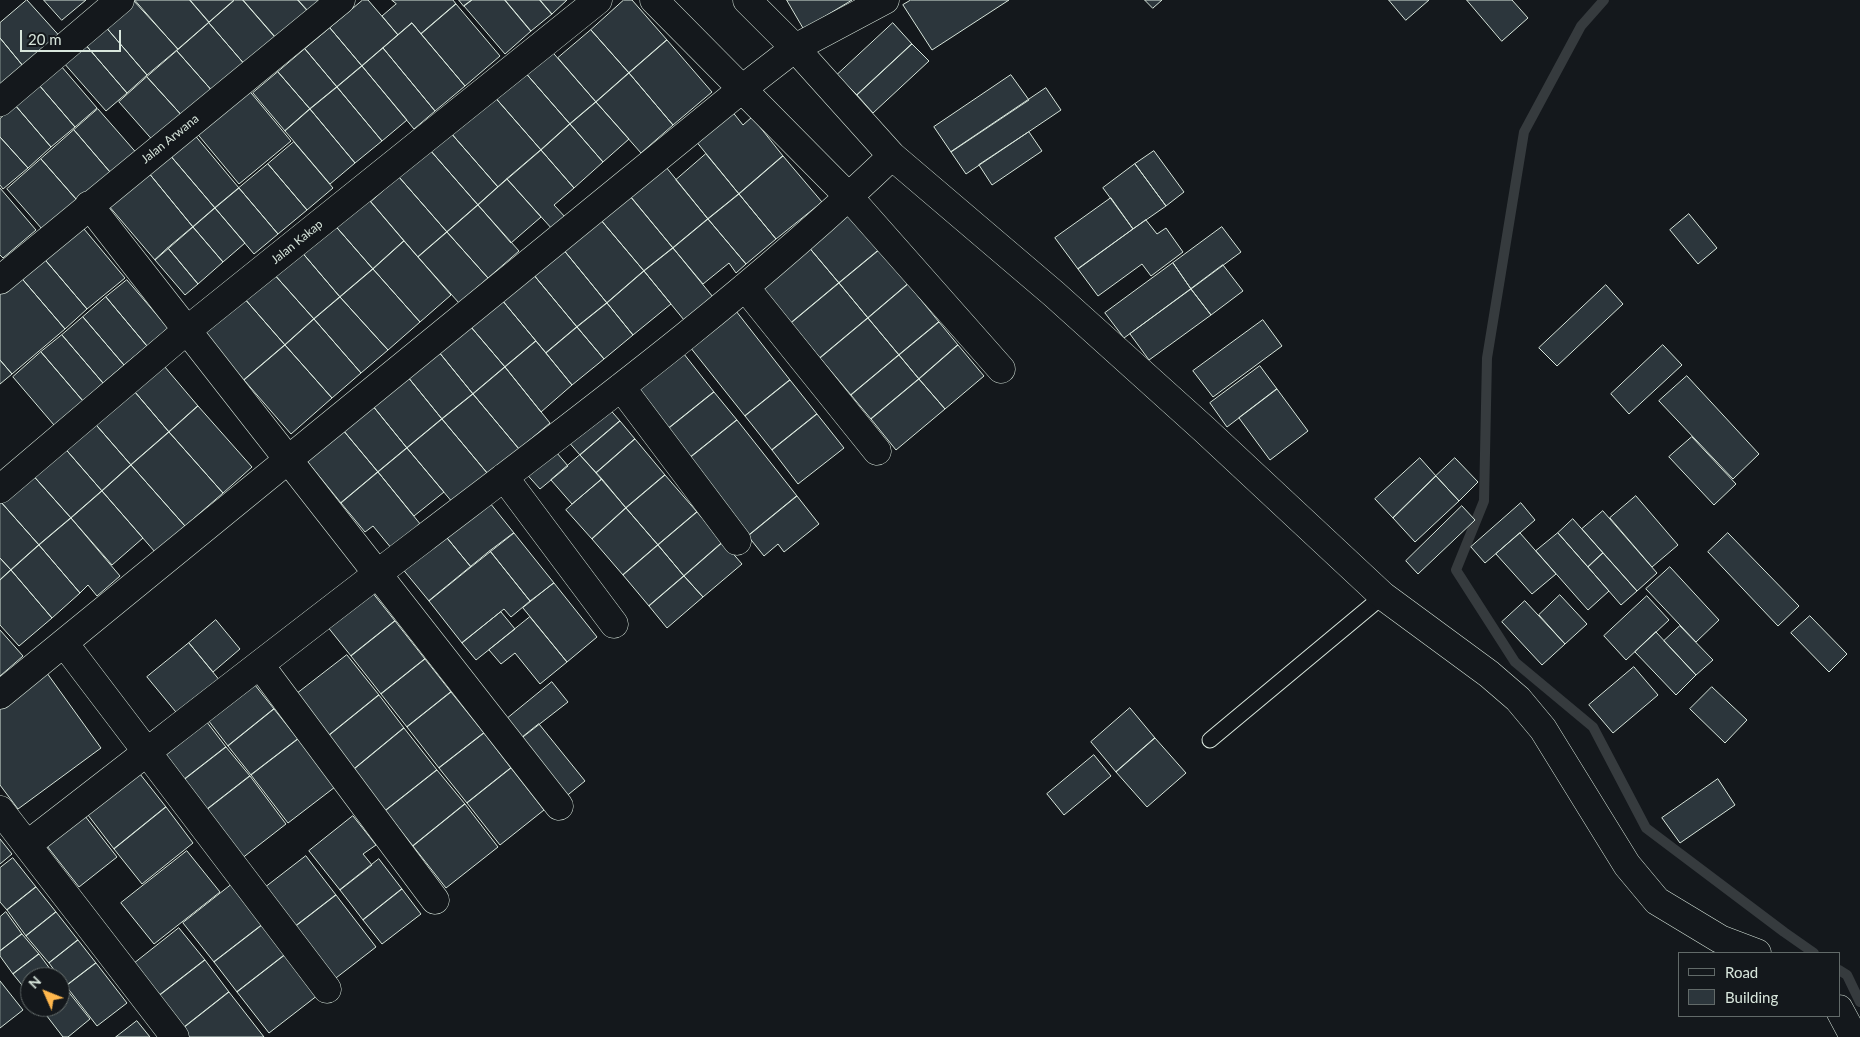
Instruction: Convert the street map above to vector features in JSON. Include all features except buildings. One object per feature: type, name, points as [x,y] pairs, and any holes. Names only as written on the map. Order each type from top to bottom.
[{"type":"street","points":[[0,102],[120,0]]},
{"type":"street","name":"Jalan Arwana","points":[[0,280],[89,205],[342,0]]},
{"type":"street","name":"Jalan Kakap","points":[[0,489],[186,331],[598,0]]},
{"type":"street","points":[[654,0],[848,197],[1002,369]]},
{"type":"street","points":[[747,0],[795,48],[892,156],[1054,294],[1206,430],[1383,596],[1489,674],[1518,699],[1543,730],[1627,865],[1657,901],[1720,939],[1754,952]]},
{"type":"street","points":[[0,695],[742,89],[795,48],[885,0]]},
{"type":"street","points":[[26,845],[621,387],[745,287],[892,156]]},
{"type":"street","points":[[89,205],[559,806]]},
{"type":"street","points":[[745,287],[877,451]]},
{"type":"street","points":[[621,387],[737,541]]},
{"type":"street","points":[[504,477],[614,624]]},
{"type":"street","points":[[64,644],[327,989]]},
{"type":"street","points":[[260,665],[435,900]]},
{"type":"street","points":[[0,810],[175,1037]]},
{"type":"street","points":[[1840,1011],[1854,1037]]},
{"type":"lane","points":[[1210,740],[1383,596]]},
{"type":"waterway","points":[[1604,0],[1581,26],[1524,132],[1487,358],[1484,501],[1456,570],[1515,662],[1593,727],[1646,828],[1813,952]]},
{"type":"waterway","points":[[1840,971],[1847,975],[1860,1002]]}]
